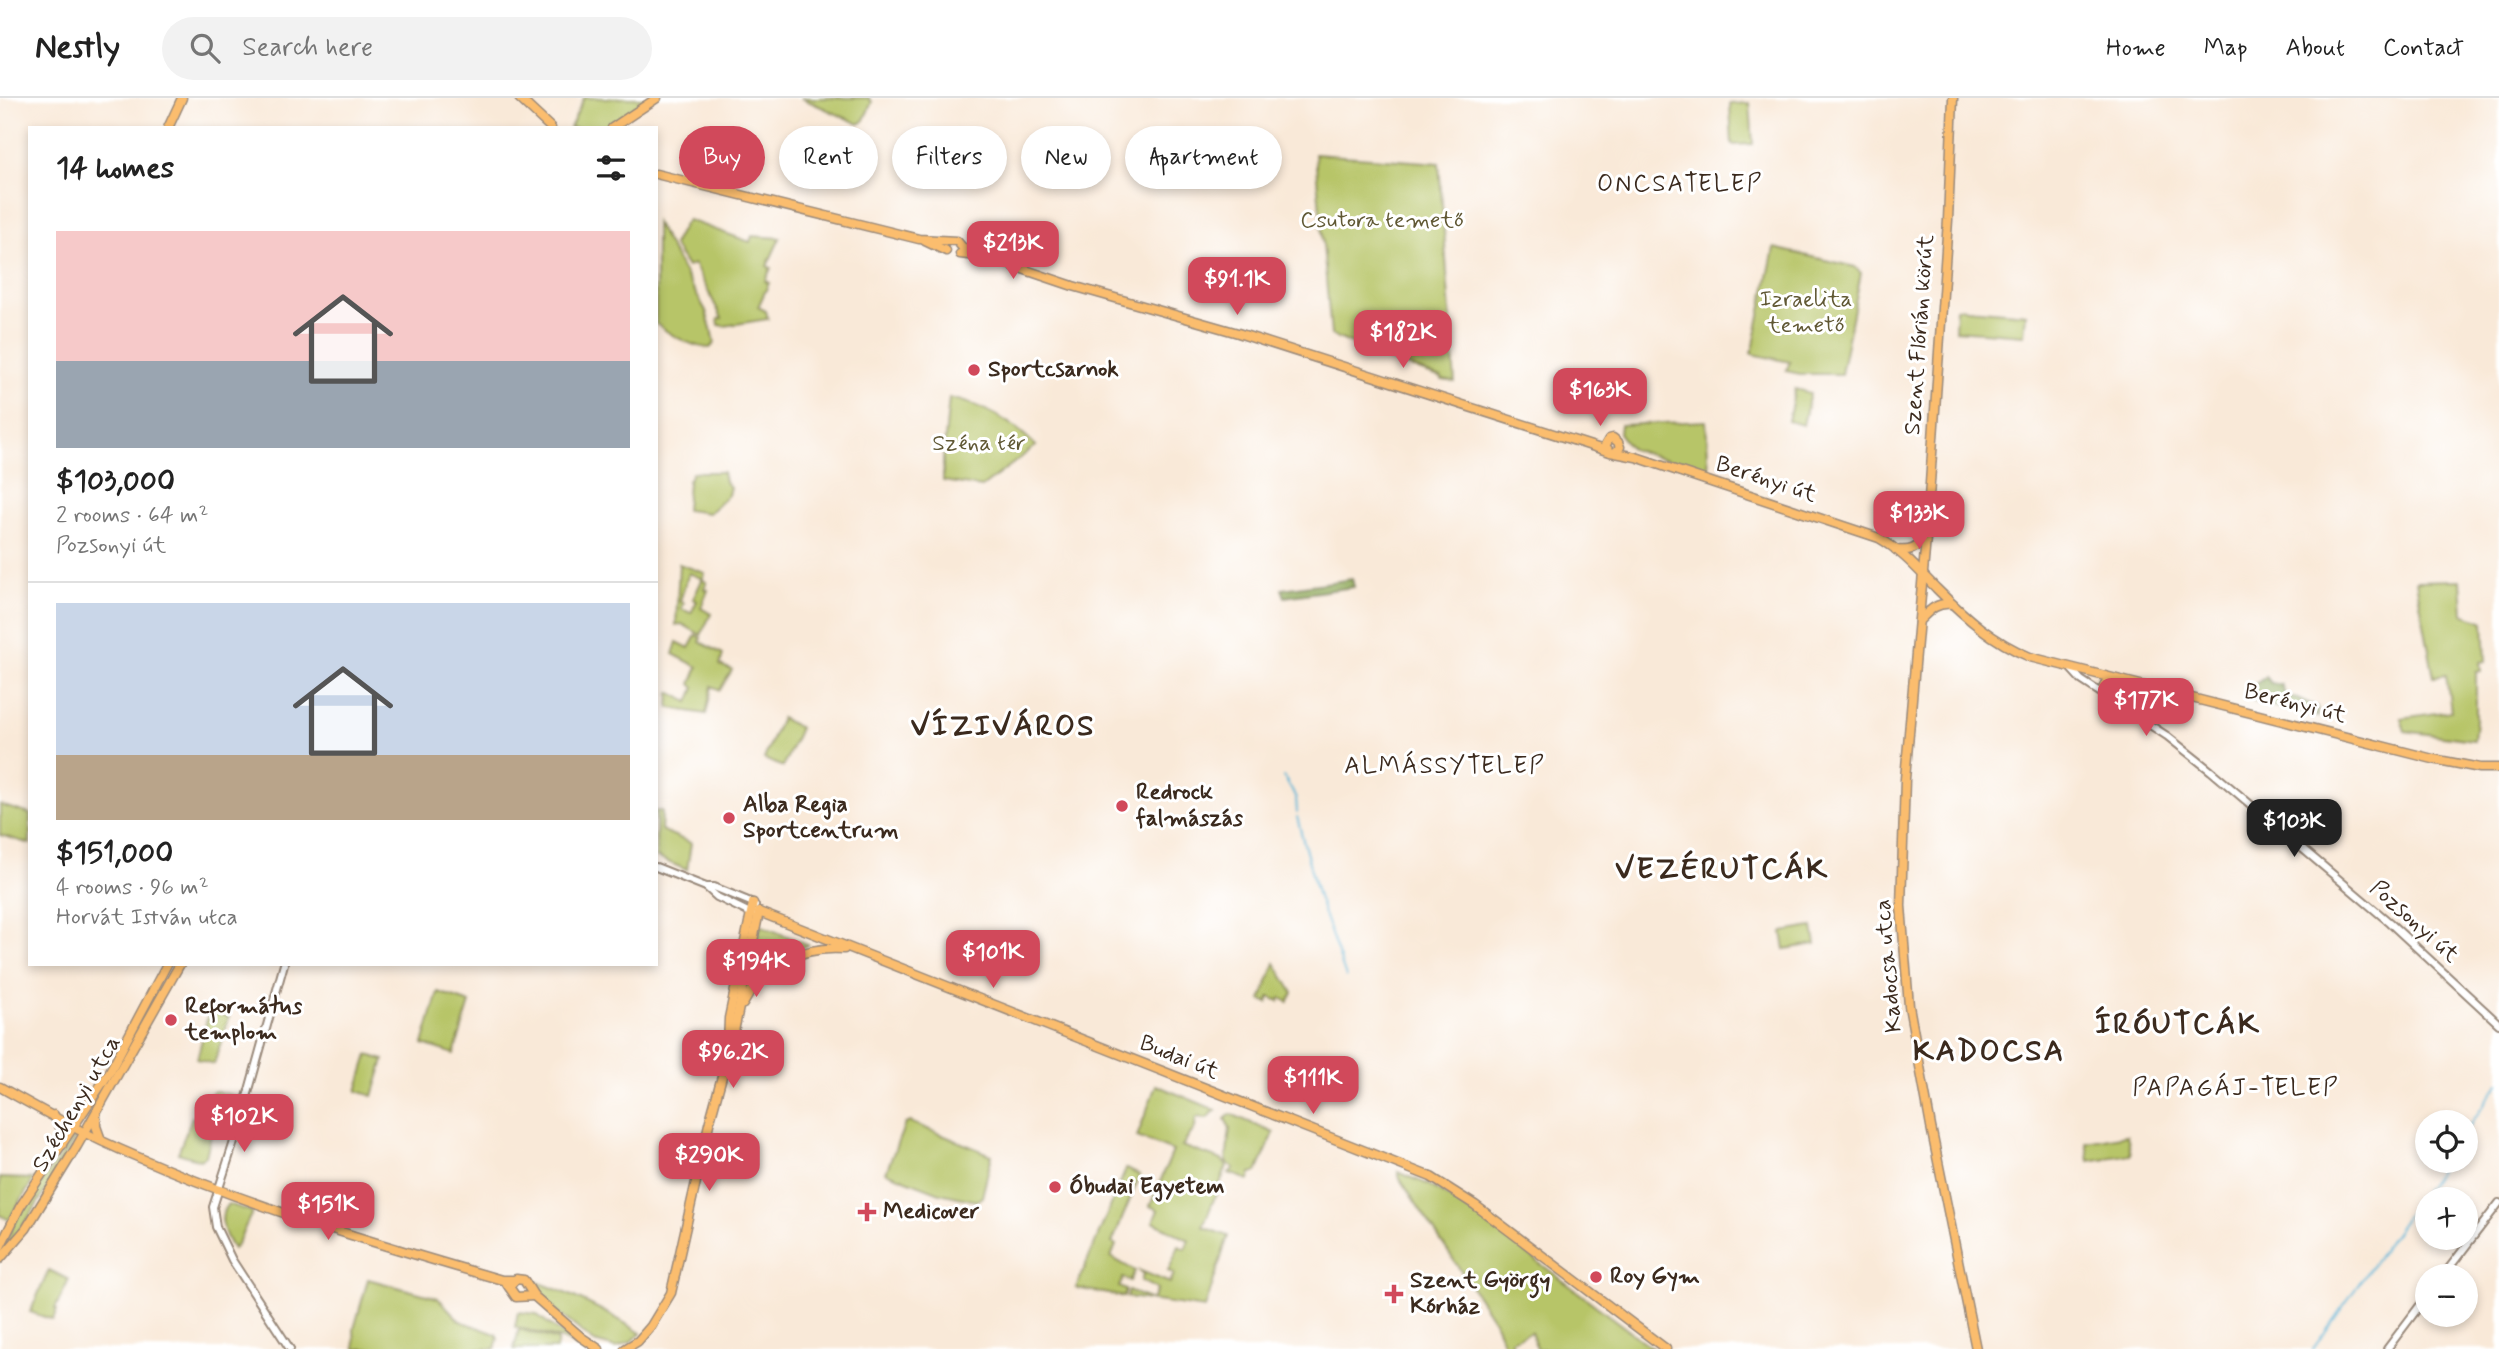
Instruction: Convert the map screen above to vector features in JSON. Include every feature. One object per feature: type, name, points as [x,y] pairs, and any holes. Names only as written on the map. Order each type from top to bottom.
[{"type":"main road","points":[[168,126],[182,98]]},
{"type":"main road","points":[[519,98],[549,126]]},
{"type":"main road","points":[[614,126],[657,98]]},
{"type":"main road","name":"Szent Flórián körút","points":[[1923,574],[1948,220],[1953,98]]},
{"type":"main road","points":[[658,174],[947,246]]},
{"type":"main road","name":"Berényi út","points":[[957,241],[961,250],[952,257],[947,246],[957,241]]},
{"type":"main road","name":"Berényi út","points":[[961,250],[1086,290],[1238,333],[1585,443],[1612,447],[1870,535],[1896,550],[1990,636],[2030,657],[2449,762],[2480,768],[2499,768]]},
{"type":"main road","points":[[1896,550],[1910,551],[1916,548],[1927,527]]},
{"type":"main road","name":"Kadocsa utca","points":[[1923,574],[1902,821],[1904,954],[1909,1006],[1924,1090],[1976,1349]]},
{"type":"main road","points":[[1920,621],[1937,605],[1954,605]]},
{"type":"main road","points":[[2107,697],[2103,689],[2108,678]]},
{"type":"main road","points":[[2124,682],[2120,699],[2128,711]]},
{"type":"main road","points":[[625,1349],[638,1341],[651,1326],[671,1293],[737,1016],[754,913],[753,903]]},
{"type":"main road","points":[[728,1050],[729,1018],[754,913]]},
{"type":"main road","name":"Budai út","points":[[754,913],[1431,1177],[1475,1205],[1666,1349]]},
{"type":"main road","points":[[737,1016],[758,981],[783,960],[817,950],[851,950]]},
{"type":"main road","name":"Széchenyi utca","points":[[0,1247],[20,1207],[109,1073],[166,966]]},
{"type":"main road","name":"Széchenyi utca","points":[[0,1259],[26,1228],[77,1146],[179,966]]},
{"type":"main road","points":[[0,1087],[101,1140],[161,1167],[218,1188],[381,1245],[511,1284],[524,1280],[526,1291],[599,1349]]},
{"type":"main road","points":[[96,1114],[96,1126],[101,1140]]},
{"type":"main road","points":[[54,1115],[62,1131],[61,1146]]},
{"type":"main road","points":[[77,1146],[101,1140]]},
{"type":"main road","points":[[511,1284],[514,1296],[526,1291]]},
{"type":"street","name":"Pozsonyi út","points":[[2071,669],[2081,680],[2177,744],[2337,877],[2499,1024]]},
{"type":"street","name":"Budai út","points":[[658,868],[706,887],[717,897],[754,913]]},
{"type":"street","name":"Budai út","points":[[706,887],[714,887],[753,903]]},
{"type":"street","points":[[283,966],[239,1126],[213,1207],[219,1235],[244,1280],[290,1349]]},
{"type":"street","points":[[2452,1264],[2499,1203]]},
{"type":"street","points":[[2387,1349],[2415,1312]]},
{"type":"green space","points":[[584,98],[649,98],[609,126],[571,126]]},
{"type":"green space","points":[[801,98],[868,98],[872,102],[863,122],[859,124]]},
{"type":"green space","points":[[1750,103],[1753,144],[1732,145],[1730,104]]},
{"type":"green space","name":"Csutora temető","points":[[1315,154],[1439,163],[1455,382],[1442,380],[1331,335]]},
{"type":"green space","points":[[688,220],[750,242],[752,236],[780,238],[767,266],[771,268],[765,281],[769,283],[758,307],[766,311],[768,319],[719,325],[718,319],[722,318],[694,264],[687,267],[673,245]]},
{"type":"green space","points":[[658,227],[706,311],[715,343],[710,348],[696,345],[658,325]]},
{"type":"green space","name":"Izraelita temető","points":[[1774,248],[1855,267],[1861,273],[1841,374],[1800,374],[1786,371],[1790,362],[1752,354]]},
{"type":"green space","points":[[1956,308],[2026,314],[2024,335],[1955,330]]},
{"type":"green space","points":[[1795,389],[1810,393],[1803,425],[1788,421]]},
{"type":"green space","name":"Széna tér","points":[[949,398],[996,415],[1036,446],[982,487],[943,481]]},
{"type":"green space","points":[[1706,421],[1709,472],[1631,449],[1619,433],[1620,425]]},
{"type":"green space","points":[[723,472],[725,482],[730,487],[728,495],[709,513],[686,510],[688,481],[692,473]]},
{"type":"green space","points":[[679,564],[705,573],[703,579],[689,573],[680,601],[684,603],[681,609],[691,613],[697,601],[693,599],[702,580],[707,582],[704,588],[708,590],[701,608],[711,614],[701,635],[682,624],[676,625]]},
{"type":"green space","points":[[1352,579],[1354,587],[1285,597],[1282,589]]},
{"type":"green space","points":[[2461,580],[2463,614],[2484,622],[2486,661],[2480,662],[2481,671],[2476,672],[2474,740],[2405,731],[2401,718],[2451,711],[2446,675],[2434,677],[2416,581]]},
{"type":"green space","points":[[696,635],[701,638],[700,642],[723,654],[720,665],[732,670],[720,690],[712,686],[706,714],[669,708],[670,692],[689,702],[695,688],[691,684],[698,667],[673,654],[677,642],[689,648]]},
{"type":"green space","points":[[2266,677],[2271,683],[2281,685],[2286,696],[2317,707],[2318,717],[2255,702],[2255,684]]},
{"type":"green space","points":[[781,718],[800,728],[783,767],[764,759]]},
{"type":"green space","points":[[0,805],[28,813],[28,843],[0,835]]},
{"type":"green space","points":[[658,811],[662,811],[661,830],[691,843],[687,870],[658,858]]},
{"type":"green space","points":[[760,925],[808,945],[774,959],[750,981]]},
{"type":"green space","points":[[1813,927],[1816,944],[1785,949],[1782,932]]},
{"type":"green space","points":[[1275,963],[1293,993],[1288,1002],[1270,997],[1268,1003],[1261,1000]]},
{"type":"green space","points":[[438,992],[470,1003],[454,1054],[423,1044]]},
{"type":"green space","points":[[209,1011],[229,1017],[214,1064],[197,1059]]},
{"type":"green space","points":[[368,1055],[384,1060],[373,1096],[357,1091]]},
{"type":"green space","points":[[1156,1085],[1216,1110],[1207,1118],[1196,1117],[1195,1128],[1182,1146],[1222,1160],[1227,1166],[1203,1227],[1228,1236],[1205,1308],[1127,1297],[1129,1291],[1152,1300],[1157,1289],[1141,1281],[1143,1274],[1138,1270],[1170,1283],[1174,1274],[1168,1271],[1179,1246],[1185,1249],[1189,1240],[1153,1222],[1158,1210],[1150,1206],[1173,1151],[1137,1137]]},
{"type":"green space","points":[[216,1091],[241,1097],[235,1119],[207,1110],[207,1098]]},
{"type":"green space","points":[[1231,1114],[1274,1133],[1257,1172],[1251,1173],[1249,1180],[1229,1173],[1234,1168],[1226,1162],[1230,1128],[1225,1119]]},
{"type":"green space","points":[[192,1117],[212,1131],[206,1156],[200,1160],[178,1153]]},
{"type":"green space","points":[[910,1122],[992,1155],[982,1197],[976,1201],[940,1193],[886,1172],[905,1124]]},
{"type":"green space","points":[[2127,1135],[2131,1154],[2089,1161],[2086,1142]]},
{"type":"green space","points":[[74,1137],[76,1138],[34,1209],[4,1248],[17,1217]]},
{"type":"green space","points":[[1126,1169],[1140,1175],[1112,1243],[1116,1245],[1111,1257],[1135,1271],[1130,1281],[1123,1278],[1119,1287],[1126,1290],[1124,1297],[1076,1288]]},
{"type":"green space","points":[[1398,1172],[1427,1184],[1471,1211],[1653,1349],[1537,1349],[1531,1332],[1511,1340],[1514,1349],[1506,1349],[1494,1321],[1400,1179]]},
{"type":"green space","points":[[0,1178],[34,1179],[9,1220],[0,1215]]},
{"type":"green space","points":[[228,1204],[253,1212],[233,1249],[222,1220]]},
{"type":"green space","points":[[49,1270],[69,1280],[55,1309],[57,1310],[53,1320],[30,1312]]},
{"type":"green space","points":[[368,1279],[438,1298],[460,1321],[496,1334],[498,1338],[495,1349],[355,1349],[354,1329]]},
{"type":"green space","points":[[529,1279],[586,1303],[641,1333],[631,1342],[616,1348],[594,1342],[533,1292]]},
{"type":"green space","points":[[518,1312],[536,1314],[582,1349],[562,1339],[515,1327]]},
{"type":"green space","points":[[519,1329],[558,1340],[556,1349],[514,1349]]},
{"type":"waterway","points":[[1284,777],[1296,798],[1297,812]]},
{"type":"waterway","points":[[1297,817],[1318,897],[1346,977]]},
{"type":"waterway","points":[[2478,1114],[2499,1083]]},
{"type":"waterway","points":[[2313,1349],[2437,1173]]},
{"type":"place","name":"Sportcsarnok","points":[[974,370]]},
{"type":"place","name":"Redrock falmászás","points":[[1122,806]]},
{"type":"place","name":"Alba Regia Sportcentrum","points":[[729,818]]},
{"type":"place","name":"Református templom","points":[[171,1020]]},
{"type":"place","name":"Óbudai Egyetem","points":[[1055,1187]]},
{"type":"place","name":"Medicover","points":[[867,1212]]},
{"type":"place","name":"Roy Gym","points":[[1596,1277]]},
{"type":"place","name":"Szent György Kórház","points":[[1394,1294]]},
{"type":"district","name":"ONCSATELEP","points":[[1680,184]]},
{"type":"district","name":"VÍZIVÁROS","points":[[1003,726]]},
{"type":"district","name":"ALMÁSSYTELEP","points":[[1445,766]]},
{"type":"district","name":"VEZÉRUTCÁK","points":[[1722,869]]},
{"type":"district","name":"ÍRÓUTCÁK","points":[[2178,1024]]},
{"type":"district","name":"KADOCSA","points":[[1989,1051]]},
{"type":"district","name":"PAPAGÁJ-TELEP","points":[[2236,1088]]}]
